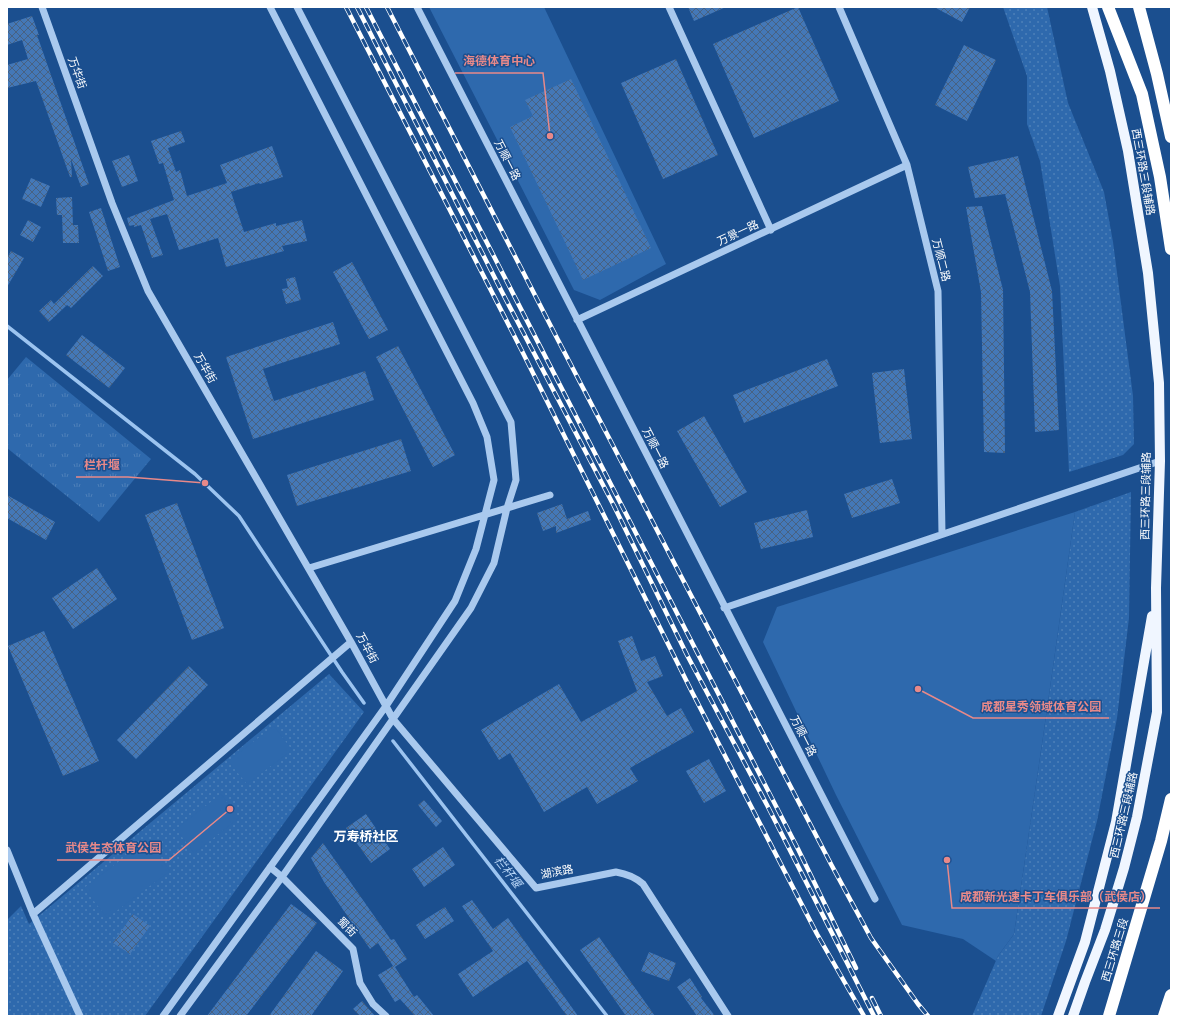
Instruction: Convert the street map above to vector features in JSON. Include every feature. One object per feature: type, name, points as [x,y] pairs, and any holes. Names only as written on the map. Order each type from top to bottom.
[{"type":"highway","points":[[1139,7],[1157,74],[1171,137]]},
{"type":"highway","points":[[1109,9],[1142,94],[1160,177],[1171,249]]},
{"type":"highway","name":"西三环路三段","points":[[1109,1016],[1152,873],[1171,799]]},
{"type":"highway","points":[[1164,1016],[1171,995]]},
{"type":"main road","name":"西三环路三段辅路","points":[[1073,1016],[1105,930],[1124,868],[1137,817],[1157,712],[1156,588],[1160,461],[1159,383],[1148,273],[1128,151],[1110,71],[1092,7]]},
{"type":"main road","points":[[1058,1016],[1085,942],[1116,822],[1156,588]]},
{"type":"street","name":"万华街","points":[[42,7],[112,203],[148,291],[309,568],[394,719]]},
{"type":"street","points":[[163,1016],[386,706],[455,601],[476,549],[494,480],[487,437],[473,403],[270,7]]},
{"type":"street","points":[[180,1016],[282,877],[471,608],[494,563],[507,508],[516,480],[511,422],[297,7]]},
{"type":"street","name":"万顺一路","points":[[417,7],[724,608],[875,899]]},
{"type":"street","points":[[668,7],[770,230]]},
{"type":"street","name":"万顺二路","points":[[839,7],[907,165],[938,291],[942,534]]},
{"type":"street","name":"万景一路","points":[[577,320],[907,165]]},
{"type":"street","points":[[724,608],[1160,461]]},
{"type":"street","points":[[309,568],[550,495]]},
{"type":"street","points":[[33,914],[351,642]]},
{"type":"street","name":"湖滨路","points":[[394,719],[536,888],[616,872],[627,874],[636,878],[643,884],[728,1016]]},
{"type":"street","points":[[7,850],[33,914],[80,1016]]},
{"type":"street","name":"蜀街","points":[[270,867],[282,877],[353,949],[360,983],[373,1004],[386,1016]]},
{"type":"green space","points":[[429,7],[544,7],[666,264],[600,300],[574,290]]},
{"type":"green space","points":[[1003,7],[1047,7],[1068,103],[1104,192],[1113,242],[1133,396],[1134,444],[1123,455],[1069,472],[1060,286],[1040,161],[1027,124],[1027,76]]},
{"type":"green space","points":[[26,357],[151,459],[99,522],[7,448],[7,380]]},
{"type":"green space","points":[[1131,492],[1129,618],[1117,718],[1097,821],[1066,941],[1041,1016],[972,1016],[998,956],[1014,934],[1075,512]]},
{"type":"green space","points":[[1075,512],[1014,934],[996,961],[963,939],[902,925],[836,795],[763,642],[777,607]]},
{"type":"green space","points":[[329,674],[364,712],[145,1016],[7,1016],[7,920],[21,906],[29,924]]},
{"type":"green space","points":[[274,726],[292,750],[247,784],[228,761]]},
{"type":"green space","points":[[221,794],[239,818],[194,853],[176,829]]},
{"type":"green space","points":[[147,840],[170,871],[107,918],[84,888]]},
{"type":"building","points":[[688,7],[726,7],[694,21]]},
{"type":"building","points":[[798,7],[839,101],[754,138],[713,44]]},
{"type":"building","points":[[934,7],[970,7],[962,22]]},
{"type":"building","points":[[32,16],[39,35],[37,35],[89,184],[81,187],[71,159],[72,177],[70,177],[36,81],[7,88],[7,65],[28,59],[22,40],[7,45],[7,24]]},
{"type":"building","points":[[964,45],[996,60],[967,121],[935,105]]},
{"type":"building","points":[[676,59],[718,155],[663,179],[621,83]]},
{"type":"building","points":[[571,79],[651,248],[583,280],[510,127],[533,116],[525,100]]},
{"type":"building","points":[[181,131],[185,142],[168,148],[176,172],[180,170],[187,196],[227,183],[220,165],[272,146],[283,177],[231,192],[244,232],[276,223],[276,226],[302,220],[307,241],[282,246],[284,251],[226,267],[218,238],[179,250],[167,214],[150,219],[163,255],[152,258],[141,225],[134,227],[134,225],[129,226],[127,218],[174,200],[163,163],[159,164],[151,141]]},
{"type":"building","points":[[129,155],[138,181],[122,187],[112,161]]},
{"type":"building","points":[[1018,156],[1052,291],[1059,430],[1035,432],[1030,292],[1005,194],[975,198],[968,167]]},
{"type":"building","points":[[31,178],[50,186],[41,207],[22,199]]},
{"type":"building","points":[[72,197],[73,225],[78,225],[79,243],[63,243],[62,215],[57,215],[56,198]]},
{"type":"building","points":[[982,206],[1003,290],[1005,453],[984,452],[981,292],[966,207]]},
{"type":"building","points":[[101,208],[120,267],[108,271],[89,212]]},
{"type":"building","points":[[28,220],[41,227],[33,242],[20,235]]},
{"type":"building","points":[[11,251],[24,258],[7,287],[7,258]]},
{"type":"building","points":[[352,262],[388,330],[369,339],[333,272]]},
{"type":"building","points":[[93,266],[103,276],[71,308],[67,305],[49,322],[39,311],[51,300],[54,304]]},
{"type":"building","points":[[295,277],[301,300],[286,304],[282,289],[288,288],[286,279]]},
{"type":"building","points":[[333,322],[340,344],[263,369],[274,401],[365,371],[374,400],[253,439],[226,357]]},
{"type":"building","points":[[82,335],[125,368],[109,388],[66,355]]},
{"type":"building","points":[[398,346],[455,455],[433,467],[376,357]]},
{"type":"building","points":[[827,359],[838,386],[744,423],[733,395]]},
{"type":"building","points":[[904,369],[912,439],[880,443],[872,373]]},
{"type":"building","points":[[704,416],[747,492],[720,507],[677,431]]},
{"type":"building","points":[[401,439],[411,471],[297,506],[287,475]]},
{"type":"building","points":[[892,479],[900,503],[852,518],[844,494]]},
{"type":"building","points":[[7,495],[55,522],[46,540],[7,518]]},
{"type":"building","points":[[177,503],[224,628],[192,640],[145,515]]},
{"type":"building","points":[[562,504],[567,519],[588,511],[591,520],[556,533],[556,526],[543,531],[537,513]]},
{"type":"building","points":[[807,510],[813,537],[761,549],[754,523]]},
{"type":"building","points":[[97,568],[117,599],[73,629],[52,598]]},
{"type":"building","points":[[44,631],[99,761],[63,776],[8,646]]},
{"type":"building","points":[[632,636],[641,661],[655,656],[663,676],[647,682],[667,716],[681,708],[694,732],[630,768],[638,781],[597,804],[587,787],[544,812],[510,753],[499,760],[481,730],[559,684],[581,722],[637,691],[618,641]]},
{"type":"building","points":[[189,666],[208,685],[136,759],[117,740]]},
{"type":"building","points":[[709,759],[726,791],[704,803],[686,771]]},
{"type":"building","points":[[424,800],[442,821],[436,827],[418,805]]},
{"type":"building","points":[[366,814],[390,849],[371,863],[346,828]]},
{"type":"building","points":[[323,843],[391,940],[394,939],[407,959],[395,967],[414,997],[417,995],[434,1016],[415,1016],[400,999],[395,1002],[378,975],[393,966],[378,943],[370,949],[324,882],[311,858]]},
{"type":"building","points":[[443,847],[455,865],[424,887],[412,869]]},
{"type":"building","points":[[472,900],[493,929],[508,918],[578,1016],[567,1016],[527,961],[473,997],[458,974],[493,951],[462,906]]},
{"type":"building","points":[[291,904],[317,923],[246,1016],[207,1016]]},
{"type":"building","points":[[445,907],[454,921],[425,939],[416,925]]},
{"type":"building","points":[[133,914],[150,926],[130,954],[113,943]]},
{"type":"building","points":[[599,937],[655,1016],[626,1016],[580,950]]},
{"type":"building","points":[[316,951],[343,971],[311,1016],[269,1016]]},
{"type":"building","points":[[649,952],[676,963],[669,981],[641,971]]},
{"type":"building","points":[[690,978],[702,997],[701,998],[715,1016],[697,1016],[677,987]]},
{"type":"building","points":[[362,1001],[375,1016],[360,1016],[353,1009]]},
{"type":"waterway","name":"栏杆堰","points":[[7,326],[195,474],[239,516],[364,703]]},
{"type":"waterway","name":"栏杆堰","points":[[393,741],[607,1016]]},
{"type":"railway","points":[[346,7],[522,351],[692,692],[817,934],[864,1016]]},
{"type":"railway","points":[[357,7],[502,292],[614,506],[687,655],[767,805],[874,1016]]},
{"type":"railway","points":[[366,7],[798,849],[856,968]]},
{"type":"railway","points":[[387,7],[558,340],[832,866],[871,938],[928,1016]]},
{"type":"railway","points":[[872,998],[881,1016]]},
{"type":"place","name":"海德体育中心","points":[[550,136]]},
{"type":"place","name":"栏杆堰","points":[[205,483]]},
{"type":"place","name":"成都星秀领域体育公园","points":[[918,689]]},
{"type":"place","name":"武侯生态体育公园","points":[[230,809]]},
{"type":"place","name":"成都新光速卡丁车俱乐部（武侯店）","points":[[947,860]]},
{"type":"district","name":"万寿桥社区","points":[[366,836]]}]
